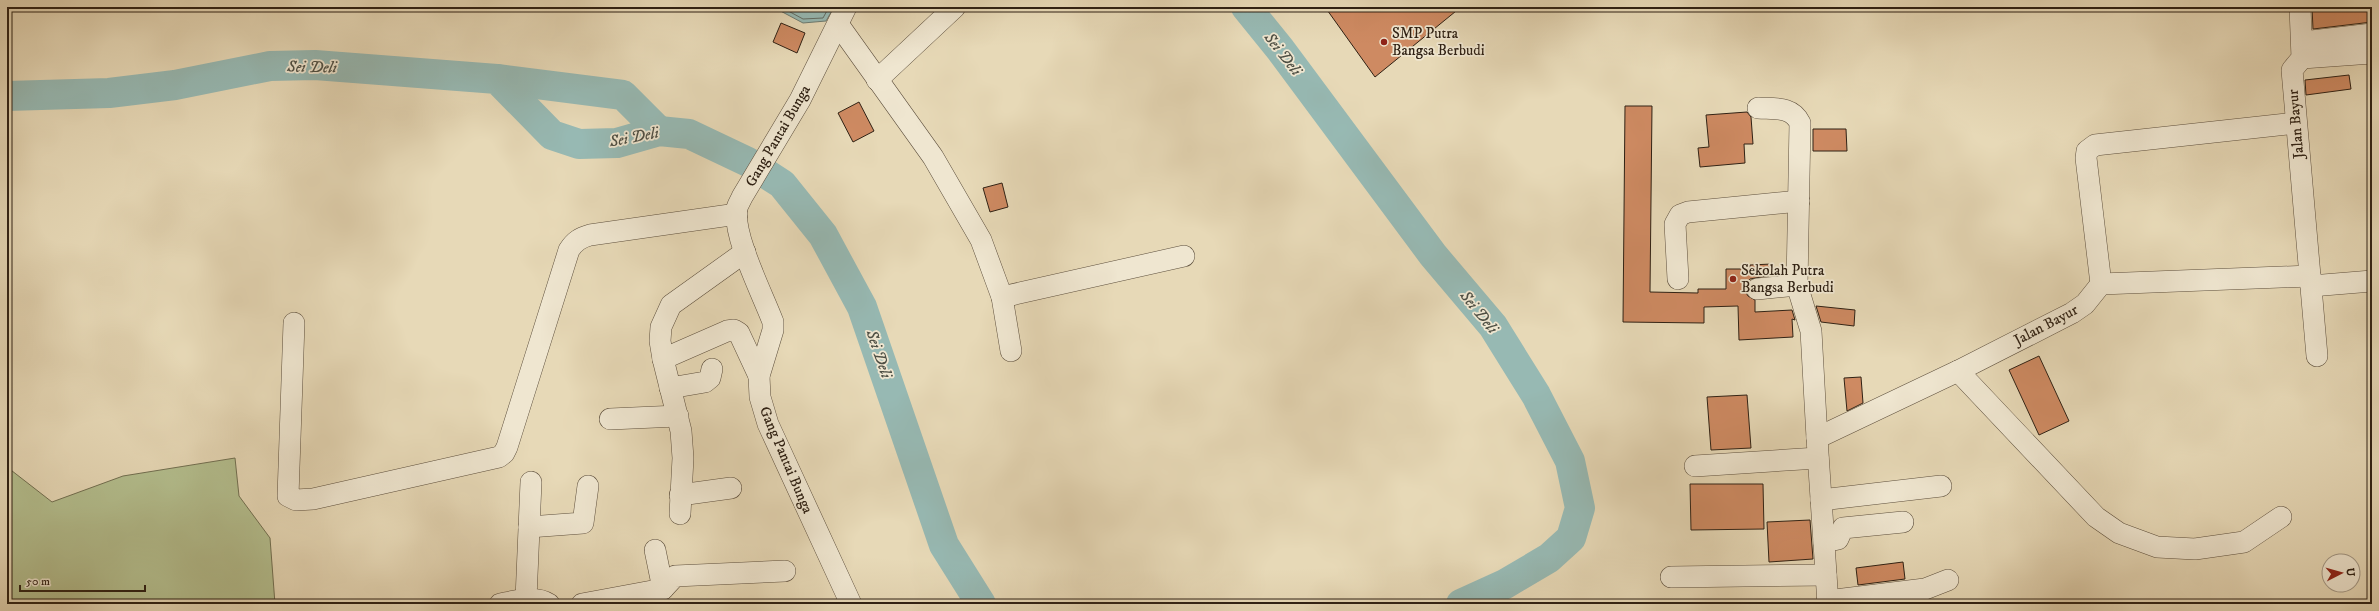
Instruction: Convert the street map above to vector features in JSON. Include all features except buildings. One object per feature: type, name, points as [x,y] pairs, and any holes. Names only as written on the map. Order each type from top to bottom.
[{"type":"street","points":[[877,80],[955,7]]},
{"type":"street","points":[[2300,7],[2303,50]]},
{"type":"street","points":[[842,16],[877,80],[933,157],[981,240],[1002,297],[1011,351]]},
{"type":"street","name":"Gang Pantai Bunga","points":[[842,16],[794,110],[740,205],[745,252],[773,322],[773,330],[759,376],[760,397],[768,424],[851,604]]},
{"type":"street","points":[[2303,50],[2372,34]]},
{"type":"street","points":[[2303,50],[2372,53]]},
{"type":"street","name":"Jalan Bayur","points":[[2303,50],[2292,70],[2317,356]]},
{"type":"street","points":[[1758,108],[1789,110],[1796,115],[1800,123],[1797,284],[1811,331],[1817,448],[1828,602],[1925,589],[1948,580]]},
{"type":"street","points":[[2296,123],[2095,145],[2091,147],[2086,158],[2101,284],[2372,281]]},
{"type":"street","points":[[1678,279],[1674,224],[1680,215],[1688,212],[1799,201]]},
{"type":"street","points":[[294,323],[288,496],[296,500],[313,499],[499,456],[504,453],[507,447],[570,250],[574,243],[580,238],[740,205]]},
{"type":"street","points":[[731,488],[680,504],[683,458],[678,416],[663,359],[660,341],[662,327],[671,305],[745,252]]},
{"type":"street","points":[[1002,297],[1184,256]]},
{"type":"street","points":[[1756,289],[1797,284]]},
{"type":"street","name":"Jalan Bayur","points":[[1817,448],[2072,313],[2085,304],[2101,284]]},
{"type":"street","points":[[663,359],[727,331],[734,330],[739,334],[759,376]]},
{"type":"street","points":[[670,388],[705,382],[710,378],[712,369]]},
{"type":"street","points":[[1958,372],[2096,517],[2119,533],[2156,547],[2195,549],[2244,542],[2281,517]]},
{"type":"street","points":[[610,419],[678,416]]},
{"type":"street","points":[[1695,466],[1817,448]]},
{"type":"street","points":[[526,599],[531,482]]},
{"type":"street","points":[[529,527],[583,523],[588,486]]},
{"type":"street","points":[[1821,500],[1941,486]]},
{"type":"street","points":[[1824,542],[1838,540],[1843,528],[1903,522]]},
{"type":"street","points":[[655,550],[663,588]]},
{"type":"street","points":[[582,604],[663,588],[675,576],[785,571]]},
{"type":"street","points":[[1671,577],[1826,575]]},
{"type":"street","points":[[500,604],[526,599],[540,600],[548,604]]},
{"type":"green space","points":[[235,458],[239,496],[270,538],[275,604],[7,604],[7,467],[52,502],[123,476]]},
{"type":"water","points":[[773,7],[834,7],[826,21],[803,23]]},
{"type":"waterway","name":"Sei Deli","points":[[1246,7],[1280,49],[1433,255],[1493,326],[1536,395],[1570,461],[1580,508],[1571,538],[1549,558],[1505,584],[1461,604]]},
{"type":"waterway","name":"Sei Deli","points":[[7,96],[109,93],[175,85],[270,66],[315,65],[497,79],[552,135],[579,144],[617,143],[659,131],[689,134],[748,162],[782,184],[823,235],[862,307],[944,545],[981,604]]},
{"type":"waterway","points":[[497,79],[623,95],[659,131]]},
{"type":"place","name":"SMP Putra Bangsa Berbudi","points":[[1384,42]]},
{"type":"place","name":"Sekolah Putra Bangsa Berbudi","points":[[1733,279]]}]
